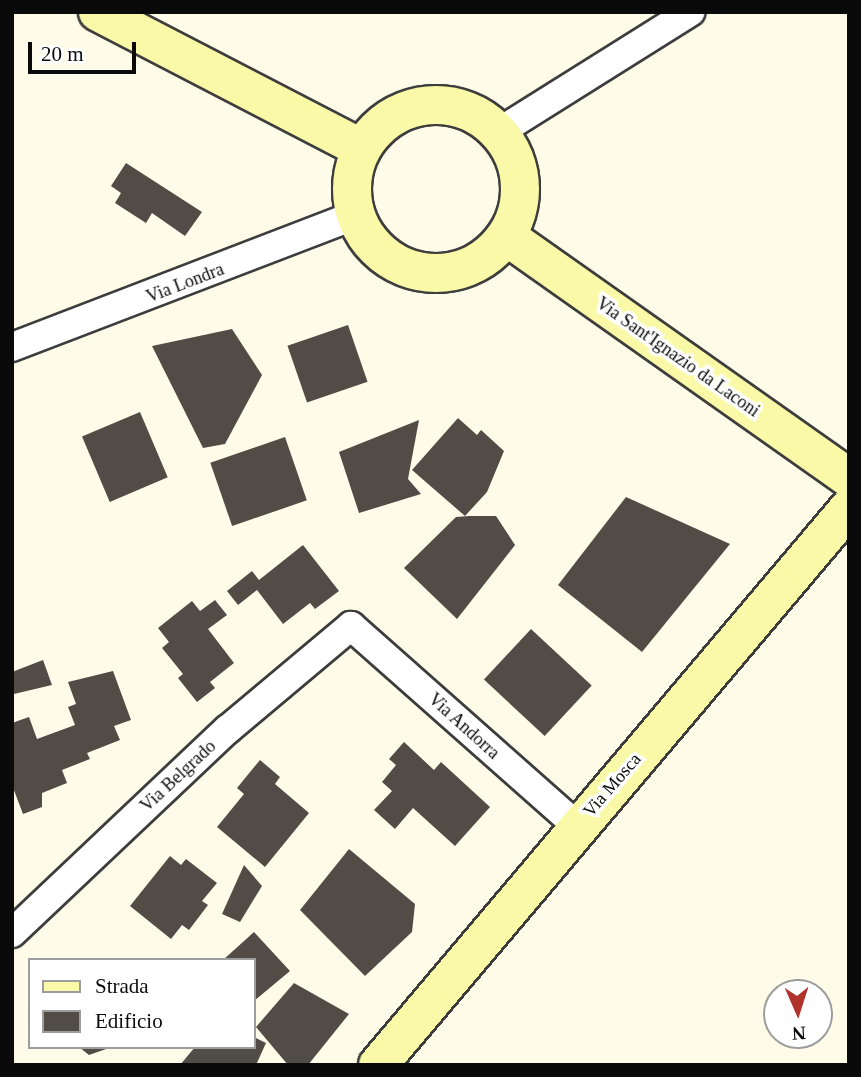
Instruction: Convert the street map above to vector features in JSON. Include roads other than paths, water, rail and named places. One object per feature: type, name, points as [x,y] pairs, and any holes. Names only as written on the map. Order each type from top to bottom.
[{"type":"street","points":[[98,12],[362,149]]},
{"type":"street","points":[[499,132],[690,12]]},
{"type":"street","points":[[435,105],[476,114],[499,132],[511,149],[520,177],[519,207],[506,236],[472,265],[450,272],[419,271],[380,251],[356,215],[352,187],[362,149],[394,116],[435,105]]},
{"type":"street","name":"Via Londra","points":[[12,347],[356,215]]},
{"type":"street","name":"Via Sant'Ignazio da Laconi","points":[[506,236],[849,478]]},
{"type":"street","name":"Via Mosca","points":[[377,1065],[849,508]]},
{"type":"street","name":"Via Andorra","points":[[351,626],[577,826]]},
{"type":"street","name":"Via Belgrado","points":[[12,933],[227,730],[351,626]]}]
